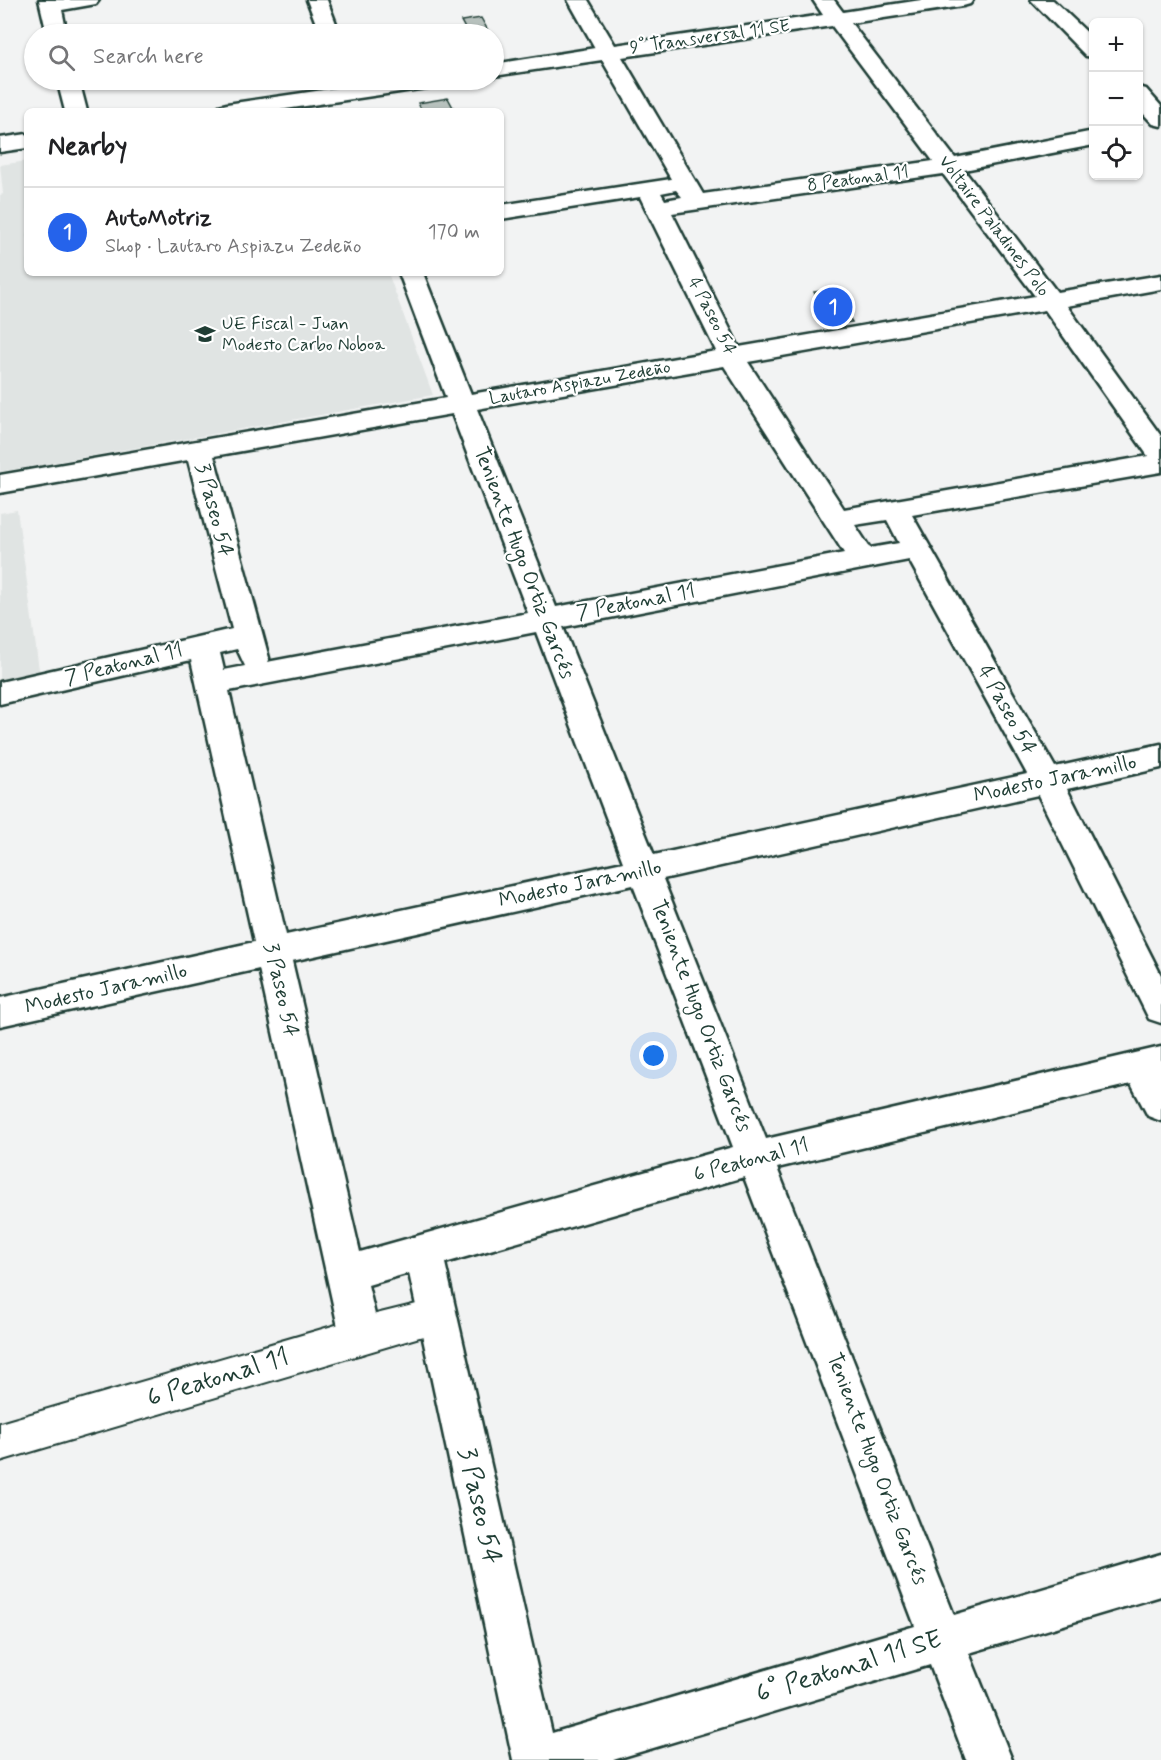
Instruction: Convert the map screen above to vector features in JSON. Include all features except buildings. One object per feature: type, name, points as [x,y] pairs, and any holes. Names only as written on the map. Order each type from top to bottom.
[{"type":"street","points":[[55,24],[50,2],[89,0]]},
{"type":"street","points":[[317,0],[326,24]]},
{"type":"street","points":[[578,0],[696,202]]},
{"type":"street","name":"9° Transversal 11 SE","points":[[504,68],[608,52],[830,9],[963,0]]},
{"type":"street","points":[[1041,0],[1089,46]]},
{"type":"street","name":"Voltaire Paladines Polo","points":[[830,9],[1051,301],[1161,454]]},
{"type":"street","points":[[71,90],[75,108]]},
{"type":"street","points":[[249,108],[374,90]]},
{"type":"street","points":[[1143,129],[1161,125]]},
{"type":"street","name":"8 Peatonal 11","points":[[504,212],[653,199],[696,202],[950,166],[1089,139]]},
{"type":"street","points":[[0,145],[24,141]]},
{"type":"street","name":"8 Peatonal 11","points":[[653,199],[683,182]]},
{"type":"street","name":"4 Paseo 54","points":[[653,199],[731,357],[862,559]]},
{"type":"street","name":"Teniente Hugo Ortiz Garcés","points":[[412,276],[989,1760]]},
{"type":"street","name":"Lautaro Aspiazu Zedeño","points":[[0,484],[1161,282]]},
{"type":"street","name":"3 Paseo 54","points":[[199,450],[258,674]]},
{"type":"street","points":[[838,519],[1161,463]]},
{"type":"street","name":"4 Paseo 54","points":[[896,510],[1047,781],[1161,1009]]},
{"type":"street","name":"7 Peatonal 11","points":[[212,683],[918,549]]},
{"type":"street","name":"7 Peatonal 11","points":[[0,693],[248,636]]},
{"type":"street","name":"3 Paseo 54","points":[[203,645],[360,1336]]},
{"type":"street","name":"Modesto Jaramillo","points":[[0,1012],[1161,756]]},
{"type":"street","points":[[1151,1065],[1161,1105]]},
{"type":"street","name":"6 Peatonal 11","points":[[346,1274],[756,1157],[1151,1065]]},
{"type":"street","name":"3 Paseo 54","points":[[423,1251],[536,1760]]},
{"type":"street","name":"6 Peatonal 11","points":[[0,1443],[360,1336],[437,1316]]},
{"type":"street","name":"6° Peatonal 11 SE","points":[[536,1760],[1161,1575]]},
{"type":"shaded area","name":"UE Fiscal - Juan Modesto Carbo Noboa","points":[[24,161],[24,276],[389,276],[433,395],[0,472],[0,195],[3,194],[0,165]]},
{"type":"shaded area","points":[[17,510],[40,677],[0,685],[0,513]]},
{"type":"place","name":"AutoMotriz","points":[[833,307]]},
{"type":"place","name":"UE Fiscal - Juan Modesto Carbo Noboa","points":[[205,334]]}]
